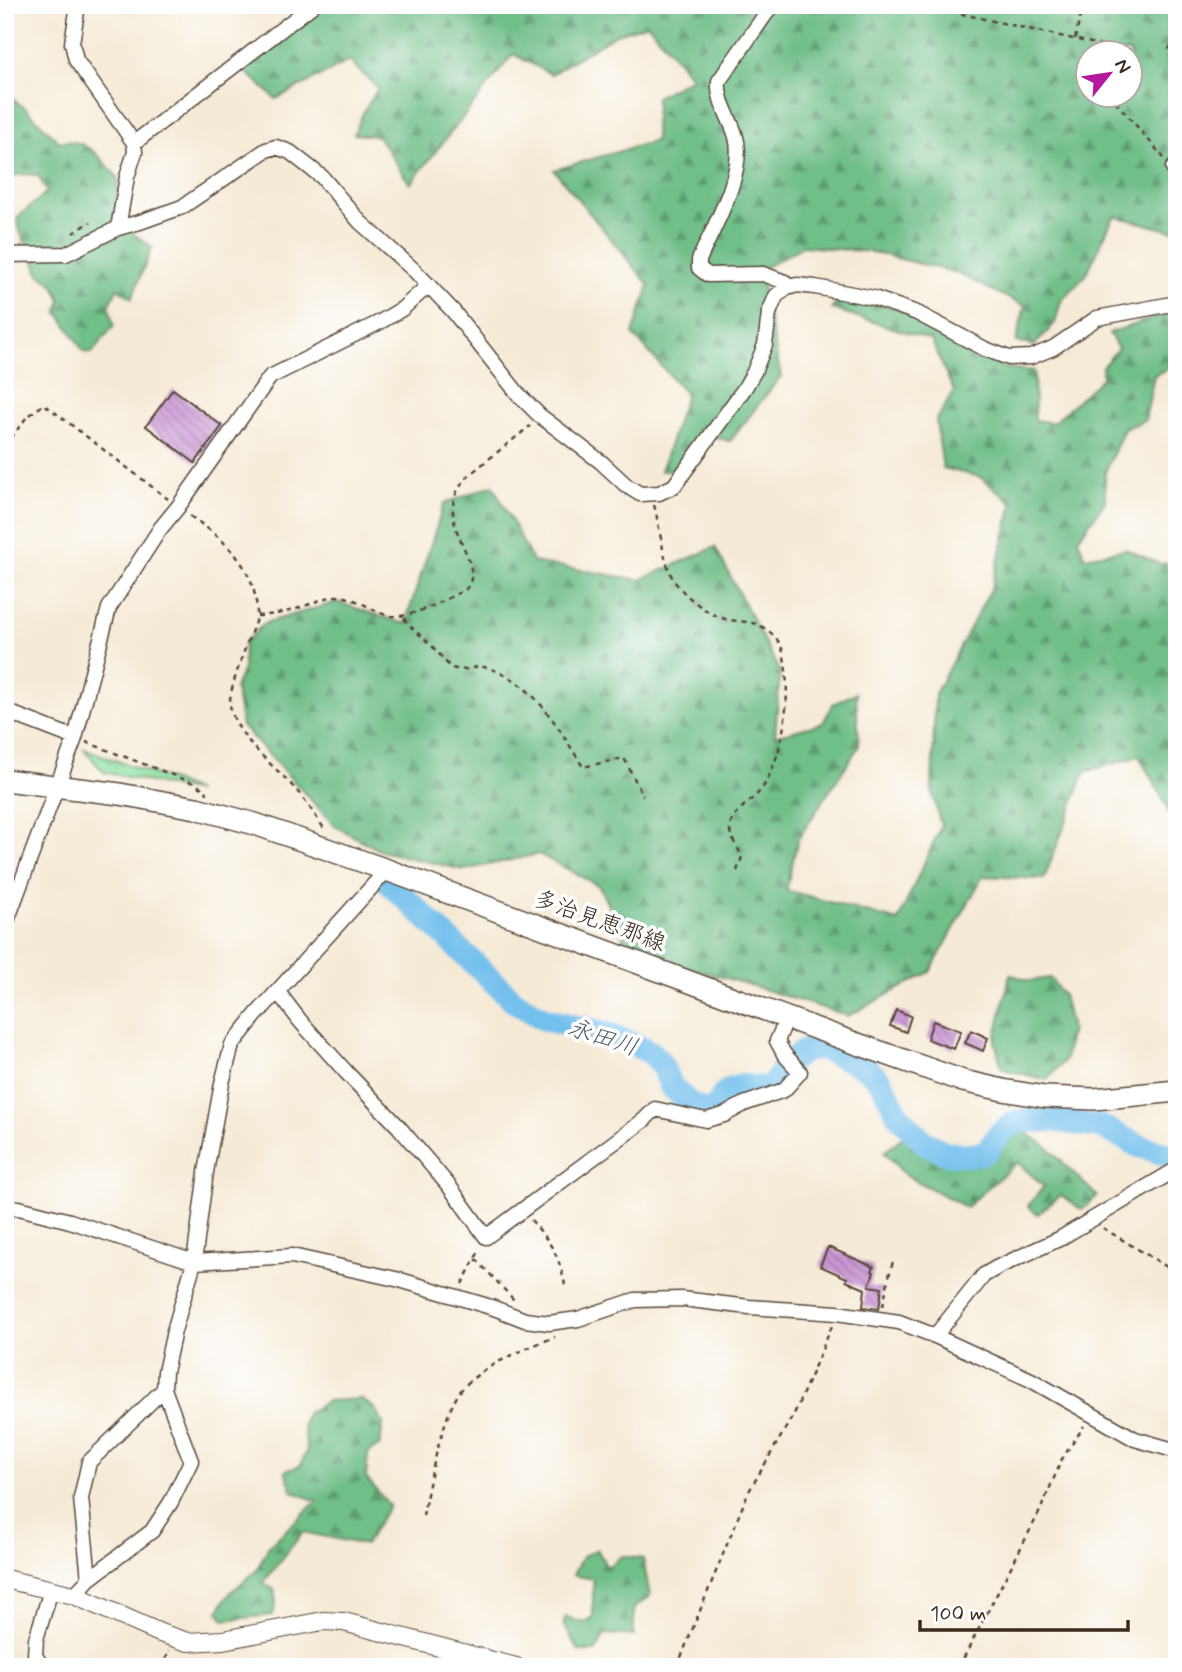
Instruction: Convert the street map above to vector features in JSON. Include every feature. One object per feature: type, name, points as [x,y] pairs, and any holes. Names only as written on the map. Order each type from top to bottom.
[{"type":"main road","name":"多治見恵那線","points":[[5,780],[121,794],[209,811],[255,824],[963,1081],[1045,1097],[1094,1098],[1177,1091]]},
{"type":"street","points":[[78,5],[72,43],[76,60],[134,143],[135,152],[127,177],[118,228]]},
{"type":"street","points":[[134,143],[313,5]]},
{"type":"street","points":[[772,5],[719,81],[722,105],[736,138],[738,150],[734,179],[699,260],[699,268],[708,275],[763,274],[785,282],[787,288]]},
{"type":"street","points":[[5,255],[66,254],[118,228],[182,207],[266,150],[276,147],[290,152],[322,177],[360,222],[429,285],[453,311],[519,395],[539,415],[640,494],[666,491],[674,486],[744,389],[765,345],[772,305],[776,296],[787,288],[797,285],[815,286],[874,298],[917,313],[985,349],[1009,358],[1031,357],[1053,348],[1097,318],[1177,303]]},
{"type":"street","points":[[5,926],[75,738],[109,608],[160,529],[178,508],[270,377],[380,322],[402,309],[429,285]]},
{"type":"street","points":[[5,710],[75,738]]},
{"type":"street","points":[[74,1595],[89,1579],[152,1531],[172,1502],[191,1461],[163,1389],[174,1331],[194,1262],[206,1172],[222,1083],[232,1045],[387,870]]},
{"type":"street","points":[[278,992],[301,1022],[441,1176],[486,1237],[643,1121],[655,1109],[706,1120],[784,1090],[800,1072],[784,1054],[777,1041],[783,1027],[783,1017]]},
{"type":"street","points":[[934,1336],[984,1275],[1059,1239],[1177,1169]]},
{"type":"street","points":[[5,1208],[19,1208],[70,1221],[194,1262],[292,1256],[400,1280],[525,1320],[549,1323],[578,1319],[635,1300],[670,1299],[837,1313],[900,1322],[1031,1380],[1135,1439],[1177,1451]]},
{"type":"street","points":[[89,1579],[81,1498],[89,1462],[163,1389]]},
{"type":"street","points":[[5,1579],[74,1595],[160,1633],[188,1642],[223,1640],[323,1621],[344,1622],[516,1667]]},
{"type":"street","points":[[42,1667],[35,1655],[36,1639],[51,1590]]},
{"type":"path","points":[[922,5],[1074,39]]},
{"type":"path","points":[[1075,38],[1083,5]]},
{"type":"path","points":[[1177,37],[1168,49],[1177,68]]},
{"type":"path","points":[[1121,108],[1175,171]]},
{"type":"path","points":[[5,446],[26,418],[44,404],[161,492],[232,550],[250,578],[257,617],[234,681],[230,704],[236,723],[247,738],[298,792],[326,831],[330,838],[326,848]]},
{"type":"path","points":[[257,617],[337,596],[355,600],[387,616],[399,618],[466,589],[471,582],[471,571],[452,509],[455,495],[469,475],[513,441],[539,415]]},
{"type":"path","points":[[652,494],[669,570],[674,581],[709,613],[722,618],[751,622],[764,628],[774,635],[782,648],[787,684],[779,753],[762,787],[733,818],[730,828],[732,838],[742,857],[737,871]]},
{"type":"path","points":[[403,616],[450,668],[490,668],[530,694],[548,713],[583,767],[624,758],[643,796]]},
{"type":"path","points":[[75,738],[206,790],[209,811]]},
{"type":"path","points":[[522,1210],[553,1247],[565,1285]]},
{"type":"path","points":[[1093,1219],[1108,1232],[1177,1273]]},
{"type":"path","points":[[457,1297],[486,1237]]},
{"type":"path","points":[[881,1319],[894,1258]]},
{"type":"path","points":[[476,1259],[514,1301],[510,1314]]},
{"type":"path","points":[[677,1667],[748,1493],[794,1414],[837,1313]]},
{"type":"path","points":[[423,1516],[444,1428],[462,1388],[473,1378],[523,1349],[562,1335]]},
{"type":"path","points":[[959,1667],[1040,1511],[1062,1459],[1092,1414]]},
{"type":"green space","points":[[313,5],[1177,5],[1177,232],[1114,216],[1086,275],[1061,301],[1055,323],[1034,346],[1016,342],[1025,306],[957,273],[872,252],[803,246],[759,271],[781,376],[730,441],[707,435],[681,470],[661,471],[686,394],[633,334],[649,285],[554,170],[655,141],[656,97],[692,78],[648,24],[616,34],[551,74],[513,54],[410,184],[378,136],[354,134],[378,88],[349,61],[276,99],[243,69],[317,10]]},
{"type":"green space","points":[[5,84],[15,101],[59,142],[69,141],[85,146],[106,164],[118,178],[117,210],[134,234],[152,247],[132,298],[117,288],[109,307],[114,325],[92,353],[84,352],[58,312],[61,300],[54,285],[40,275],[19,229],[18,217],[47,192],[38,175],[20,174],[5,180]]},
{"type":"green space","points":[[841,295],[898,309],[1005,368],[1034,371],[1035,420],[1053,423],[1102,378],[1102,367],[1118,349],[1109,333],[1177,310],[1177,364],[1154,375],[1145,420],[1124,429],[1105,472],[1105,502],[1078,539],[1085,557],[1126,549],[1160,564],[1177,562],[1177,849],[1167,806],[1139,756],[1085,772],[1044,879],[983,876],[930,972],[848,1016],[668,962],[623,938],[599,886],[539,854],[464,870],[381,851],[335,826],[242,726],[235,688],[243,669],[244,643],[265,623],[337,602],[405,624],[444,504],[493,485],[533,562],[640,580],[715,547],[780,672],[775,736],[823,723],[833,704],[856,693],[859,746],[798,839],[786,890],[898,921],[941,826],[932,791],[935,694],[991,589],[1013,503],[980,477],[943,468],[936,421],[954,391],[931,340],[832,309]]},
{"type":"green space","points":[[84,749],[170,780],[197,792],[104,772]]},
{"type":"green space","points":[[1010,974],[1029,981],[1050,978],[1063,995],[1071,1029],[1065,1060],[1047,1080],[1002,1069],[995,1041]]},
{"type":"green space","points":[[1021,1129],[1046,1146],[1097,1196],[1082,1210],[1061,1195],[1038,1214],[1028,1206],[1044,1186],[1017,1162],[966,1207],[905,1175],[884,1152],[906,1134],[922,1148],[943,1160],[967,1162],[991,1158]]},
{"type":"green space","points":[[361,1399],[374,1408],[383,1423],[380,1445],[368,1453],[366,1478],[389,1505],[365,1545],[303,1532],[263,1583],[274,1589],[276,1603],[273,1615],[224,1620],[218,1611],[231,1592],[256,1571],[269,1546],[317,1501],[293,1492],[285,1471],[300,1466],[307,1451],[303,1424],[306,1414],[327,1401]]},
{"type":"green space","points":[[597,1549],[607,1567],[622,1556],[643,1559],[650,1596],[634,1608],[634,1636],[605,1634],[596,1651],[579,1651],[563,1624],[566,1617],[583,1623],[593,1617],[593,1579],[573,1575],[582,1557]]},
{"type":"building","points":[[173,389],[222,426],[195,463],[146,426]]},
{"type":"building","points":[[896,1010],[911,1016],[906,1032],[890,1026]]},
{"type":"building","points":[[933,1021],[961,1031],[954,1049],[927,1039]]},
{"type":"building","points":[[971,1030],[988,1038],[983,1051],[965,1043]]},
{"type":"building","points":[[828,1247],[874,1267],[869,1286],[882,1288],[879,1309],[863,1307],[865,1289],[820,1266]]},
{"type":"waterway","name":"永田川","points":[[386,880],[514,1001],[544,1019],[615,1036],[652,1053],[661,1064],[671,1086],[690,1104],[702,1110],[712,1110],[731,1089],[742,1086],[765,1088],[771,1085],[785,1065],[804,1051],[822,1048],[866,1068],[882,1083],[898,1115],[924,1142],[946,1153],[972,1155],[986,1152],[1000,1133],[1017,1121],[1052,1120],[1102,1127],[1139,1146],[1177,1155]]}]
